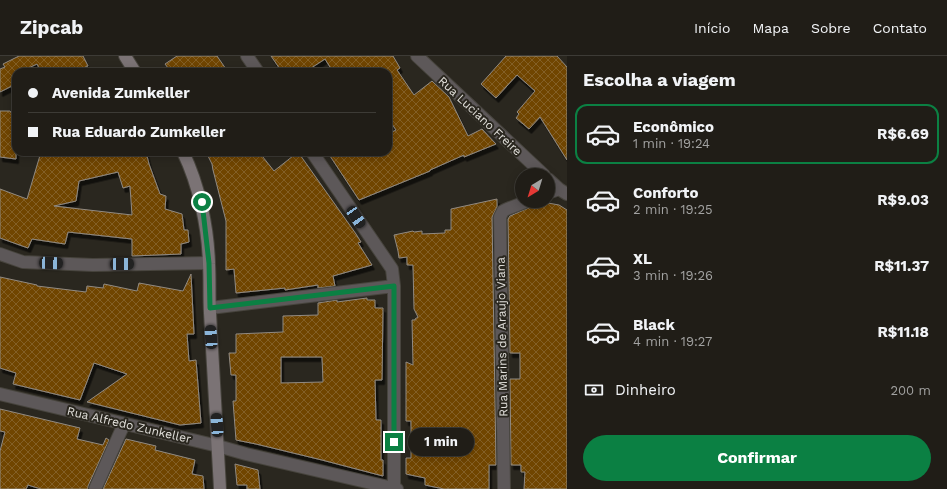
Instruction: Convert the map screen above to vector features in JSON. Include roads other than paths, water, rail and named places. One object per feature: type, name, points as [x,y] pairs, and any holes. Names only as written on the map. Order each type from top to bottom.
[{"type":"main road","points":[[125,56],[133,68]]},
{"type":"main road","points":[[185,156],[202,202],[209,263],[220,489]]},
{"type":"street","points":[[247,56],[255,68]]},
{"type":"street","name":"Rua Luciano Freire","points":[[417,56],[537,168]]},
{"type":"street","points":[[315,156],[392,269],[394,286],[396,489]]},
{"type":"street","name":"Rua Marins de Araujo Viana","points":[[504,489],[500,218],[503,211],[515,206]]},
{"type":"street","points":[[0,254],[23,262],[93,264],[209,263]]},
{"type":"street","points":[[210,308],[394,286]]},
{"type":"street","name":"Rua Alfredo Zunkeller","points":[[0,394],[396,489]]},
{"type":"street","points":[[95,489],[124,424]]}]
